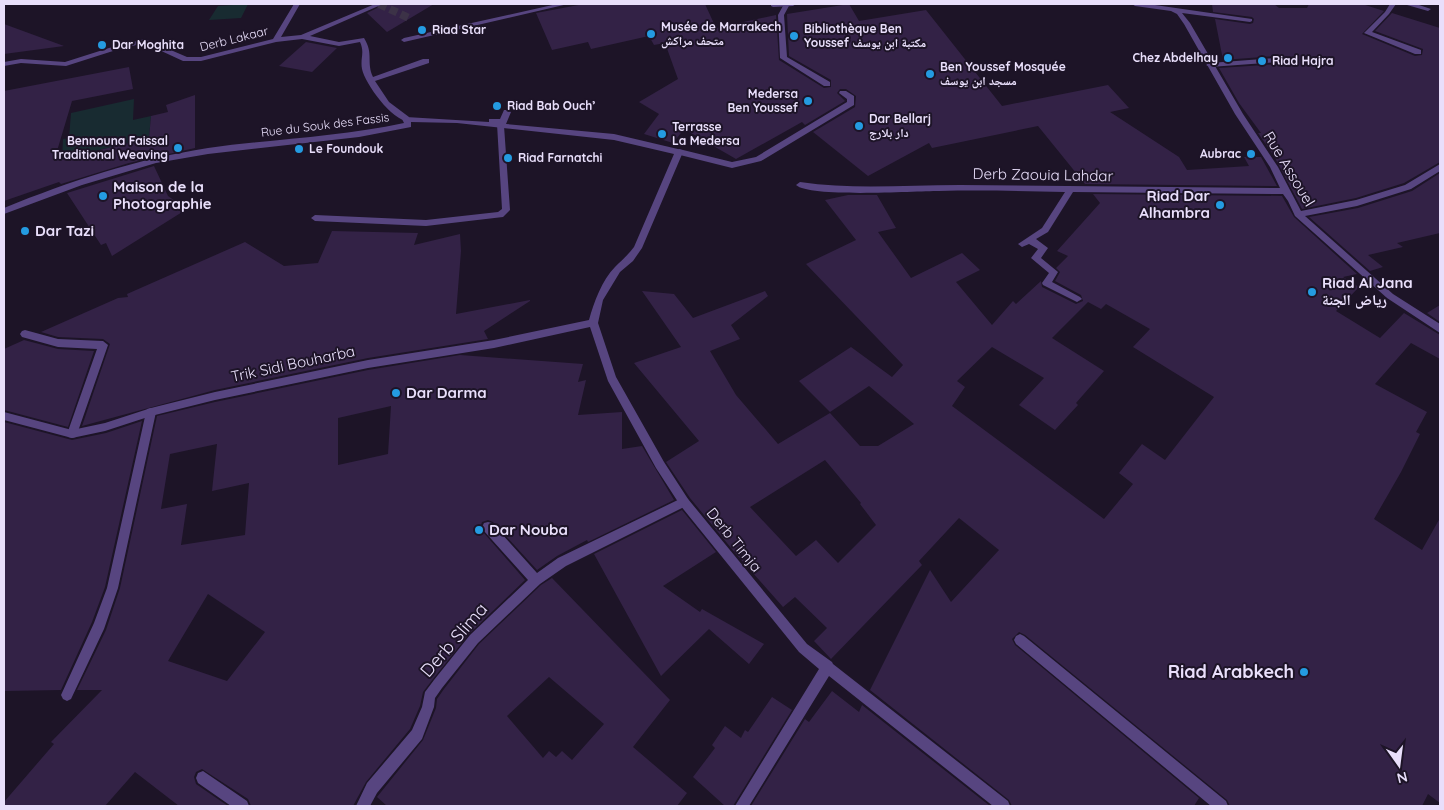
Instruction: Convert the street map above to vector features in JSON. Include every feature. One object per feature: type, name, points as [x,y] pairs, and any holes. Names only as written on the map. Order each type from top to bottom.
[{"type":"street","points":[[276,40],[298,4]]},
{"type":"street","name":"Derb Lakaar","points":[[4,64],[21,61],[66,64],[116,47],[146,41],[192,60],[276,40],[302,37],[380,4]]},
{"type":"street","points":[[404,40],[565,4]]},
{"type":"street","points":[[774,5],[789,4]]},
{"type":"street","points":[[789,4],[781,15],[784,58],[827,84]]},
{"type":"street","points":[[1135,4],[1250,20]]},
{"type":"street","points":[[1393,4],[1387,13],[1367,32],[1418,52]]},
{"type":"street","points":[[1409,4],[1428,9]]},
{"type":"street","name":"Rue Assouel","points":[[1174,10],[1179,12],[1187,23],[1210,65],[1274,167],[1298,214],[1390,296],[1440,329]]},
{"type":"street","points":[[302,37],[339,44],[362,38],[368,49],[366,69],[371,80],[386,104],[406,119]]},
{"type":"street","points":[[1210,65],[1276,60]]},
{"type":"street","points":[[371,80],[426,61]]},
{"type":"street","name":"Rue du Souk des Fassis","points":[[4,211],[71,185],[168,159],[208,151],[376,132],[408,125],[406,119],[489,124],[614,137],[732,165],[758,159],[851,103],[851,98],[843,93]]},
{"type":"street","points":[[489,124],[490,121],[502,122],[507,112]]},
{"type":"street","points":[[315,218],[426,223],[500,215],[506,210],[500,126]]},
{"type":"street","points":[[593,323],[599,300],[617,270],[630,259],[638,248],[679,152]]},
{"type":"street","points":[[1298,214],[1357,203],[1408,187],[1440,167]]},
{"type":"street","name":"Derb Zaouia Lahdar","points":[[800,185],[823,189],[854,190],[956,188],[1286,191]]},
{"type":"street","points":[[1070,190],[1045,230],[1026,242],[1044,248],[1035,258],[1054,272],[1046,283],[1077,299]]},
{"type":"street","name":"Trik Sidi Bouharba","points":[[4,416],[72,434],[105,428],[151,412],[215,396],[332,371],[494,344],[593,323]]},
{"type":"street","name":"Derb Timja","points":[[593,323],[610,378],[684,502],[803,648],[1003,806]]},
{"type":"street","points":[[25,334],[58,343],[103,345],[72,434]]},
{"type":"street","points":[[67,695],[93,640],[119,570],[121,551],[151,412]]},
{"type":"street","name":"Derb Slima","points":[[363,806],[372,788],[417,734],[428,707],[430,696],[438,684],[474,639],[536,580],[562,562],[684,502]]},
{"type":"street","points":[[488,528],[536,580]]},
{"type":"street","points":[[1020,640],[1221,806]]},
{"type":"street","points":[[742,806],[828,666]]},
{"type":"street","points":[[203,778],[242,806]]},
{"type":"shaded area","points":[[248,4],[241,18],[209,20],[218,6]]},
{"type":"shaded area","points":[[134,99],[133,120],[151,116],[149,138],[62,159],[63,139],[69,138],[71,113]]},
{"type":"building","points":[[385,4],[434,4],[387,32],[367,13]]},
{"type":"building","points":[[584,4],[705,4],[716,28],[776,15],[779,60],[824,88],[831,87],[831,80],[789,56],[787,14],[849,4],[859,21],[926,10],[1002,106],[1108,85],[1129,108],[1110,112],[1179,157],[1187,170],[1249,166],[1244,157],[1261,157],[1277,186],[1085,184],[1038,126],[932,148],[929,143],[868,176],[813,132],[855,107],[856,96],[846,89],[840,89],[837,93],[845,101],[805,125],[802,122],[736,159],[684,129],[673,143],[644,134],[659,114],[639,102],[678,79],[665,43],[654,45],[649,36],[591,49],[588,42],[552,50],[536,13]]},
{"type":"building","points":[[1212,4],[1274,4],[1279,8],[1307,8],[1309,4],[1362,4],[1384,11],[1362,34],[1415,56],[1422,55],[1423,49],[1375,31],[1392,13],[1440,28],[1440,162],[1404,183],[1356,198],[1302,209],[1274,156],[1258,133],[1261,133],[1239,103],[1219,68],[1279,64],[1282,59],[1276,56],[1223,60],[1215,19],[1250,24],[1253,23],[1254,19],[1252,17],[1213,12]]},
{"type":"building","points":[[4,24],[64,46],[4,54]]},
{"type":"building","points":[[306,42],[337,48],[312,72],[279,66]]},
{"type":"building","points":[[129,67],[133,89],[72,101],[54,161],[149,138],[151,116],[168,112],[166,105],[195,95],[195,148],[129,163],[61,184],[59,182],[4,201],[4,91]]},
{"type":"building","points":[[154,166],[168,196],[187,209],[112,256],[106,243],[101,245],[67,193]]},
{"type":"building","points":[[1440,173],[1440,233],[1397,243],[1403,247],[1368,255],[1383,267],[1370,271],[1309,217],[1358,208],[1412,191]]},
{"type":"building","points":[[1093,194],[1282,196],[1294,217],[1357,274],[1343,277],[1359,287],[1336,311],[1380,338],[1404,313],[1440,335],[1440,359],[1411,343],[1375,384],[1427,412],[1416,432],[1420,434],[1374,519],[1422,550],[1440,518],[1440,803],[1428,794],[1422,806],[1230,806],[1227,800],[1019,632],[1012,639],[1015,645],[1199,798],[1194,806],[1012,806],[1009,800],[870,690],[930,570],[951,602],[999,550],[959,518],[919,561],[922,565],[831,659],[814,641],[827,628],[795,597],[783,607],[690,498],[666,462],[699,441],[634,363],[681,347],[642,291],[674,294],[693,318],[765,291],[768,296],[731,325],[740,339],[710,351],[736,395],[778,444],[830,413],[860,446],[878,446],[914,424],[869,386],[830,412],[799,381],[851,347],[892,377],[903,365],[806,264],[856,240],[825,200],[848,195],[877,195],[896,228],[878,232],[911,278],[962,253],[980,270],[956,282],[992,325],[1013,301],[1016,304],[1041,281],[1042,287],[1076,304],[1083,301],[1081,295],[1055,281],[1060,272],[1056,268],[1068,256],[1057,251],[1100,203]],"holes":[[[1088,302],[1101,309],[1106,304],[1150,329],[1133,347],[1214,397],[1165,460],[1142,444],[1119,473],[1133,484],[1104,519],[952,406],[965,387],[957,381],[992,347],[1044,378],[1019,405],[1055,430],[1078,405],[1076,403],[1104,371],[1052,338]],[[825,460],[861,503],[876,525],[838,563],[816,540],[796,556],[750,507]]]},
{"type":"building","points":[[332,231],[418,233],[414,245],[460,234],[461,251],[456,314],[530,301],[484,331],[488,339],[368,358],[215,390],[82,426],[110,344],[103,339],[58,337],[41,332],[118,298],[128,297],[127,294],[245,242],[284,266],[318,263]]},
{"type":"building","points":[[1440,305],[1440,322],[1427,313]]},
{"type":"building","points":[[24,340],[58,349],[94,351],[68,427],[4,410],[4,349]]},
{"type":"building","points":[[460,355],[583,364],[578,382],[586,380],[578,415],[622,412],[622,449],[642,446],[674,500],[588,542],[587,540],[557,556],[537,570],[493,522],[488,520],[482,522],[480,528],[525,580],[469,634],[423,692],[420,706],[410,729],[366,782],[353,806],[251,806],[248,799],[202,769],[196,772],[194,777],[196,784],[228,806],[179,806],[135,772],[105,806],[4,806],[4,802],[54,744],[51,742],[102,690],[77,690],[106,630],[120,588],[157,416],[368,370]],"holes":[[[391,406],[388,454],[338,465],[338,418]],[[217,444],[212,491],[249,483],[245,535],[181,545],[187,504],[161,509],[170,454]],[[208,594],[265,632],[227,681],[168,661]]]},
{"type":"building","points":[[142,421],[105,587],[92,622],[61,690],[4,691],[4,422],[72,440],[106,433]]},
{"type":"building","points":[[682,510],[716,552],[663,586],[700,612],[702,609],[764,644],[749,664],[709,629],[661,676],[594,554]]},
{"type":"building","points":[[552,578],[670,700],[633,747],[687,793],[677,806],[387,806],[377,797],[423,740],[436,708],[437,699],[479,644],[541,585]],"holes":[[[549,677],[604,724],[572,760],[562,751],[556,757],[549,751],[543,758],[507,716]]]},
{"type":"building","points":[[832,691],[859,712],[862,705],[990,806],[751,806],[805,719],[809,722]]},
{"type":"building","points":[[772,697],[792,710],[733,806],[725,806],[693,777],[715,748],[712,745],[725,726],[741,738],[745,730],[748,732]]},
{"type":"tunnel","points":[[379,4],[409,18]]},
{"type":"place","name":"Riad Star","points":[[422,30]]},
{"type":"place","name":"Musée de Marrakech متحف مراكش","points":[[651,34]]},
{"type":"place","name":"Bibliothèque Ben Youssef مكتبة ابن يوسف","points":[[794,36]]},
{"type":"place","name":"Dar Moghita","points":[[102,45]]},
{"type":"place","name":"Chez Abdelhay","points":[[1228,58]]},
{"type":"place","name":"Riad Hajra","points":[[1262,61]]},
{"type":"place","name":"Ben Youssef Mosquée مسجد ابن يوسف","points":[[930,74]]},
{"type":"place","name":"Medersa Ben Youssef","points":[[808,101]]},
{"type":"place","name":"Riad Bab Ouch’","points":[[497,106]]},
{"type":"place","name":"Dar Bellarj دار بلارج","points":[[859,126]]},
{"type":"place","name":"Terrasse La Medersa","points":[[662,134]]},
{"type":"place","name":"Bennouna Faissal Traditional Weaving","points":[[178,148]]},
{"type":"place","name":"Le Foundouk","points":[[299,149]]},
{"type":"place","name":"Aubrac","points":[[1251,154]]},
{"type":"place","name":"Riad Farnatchi","points":[[508,158]]},
{"type":"place","name":"Maison de la Photographie","points":[[103,196]]},
{"type":"place","name":"Riad Dar Alhambra","points":[[1220,205]]},
{"type":"place","name":"Dar Tazi","points":[[25,231]]},
{"type":"place","name":"Riad Al Jana رياض الجنة","points":[[1312,292]]},
{"type":"place","name":"Dar Darma","points":[[396,393]]},
{"type":"place","name":"Dar Nouba","points":[[479,530]]},
{"type":"place","name":"Riad Arabkech","points":[[1304,672]]}]
